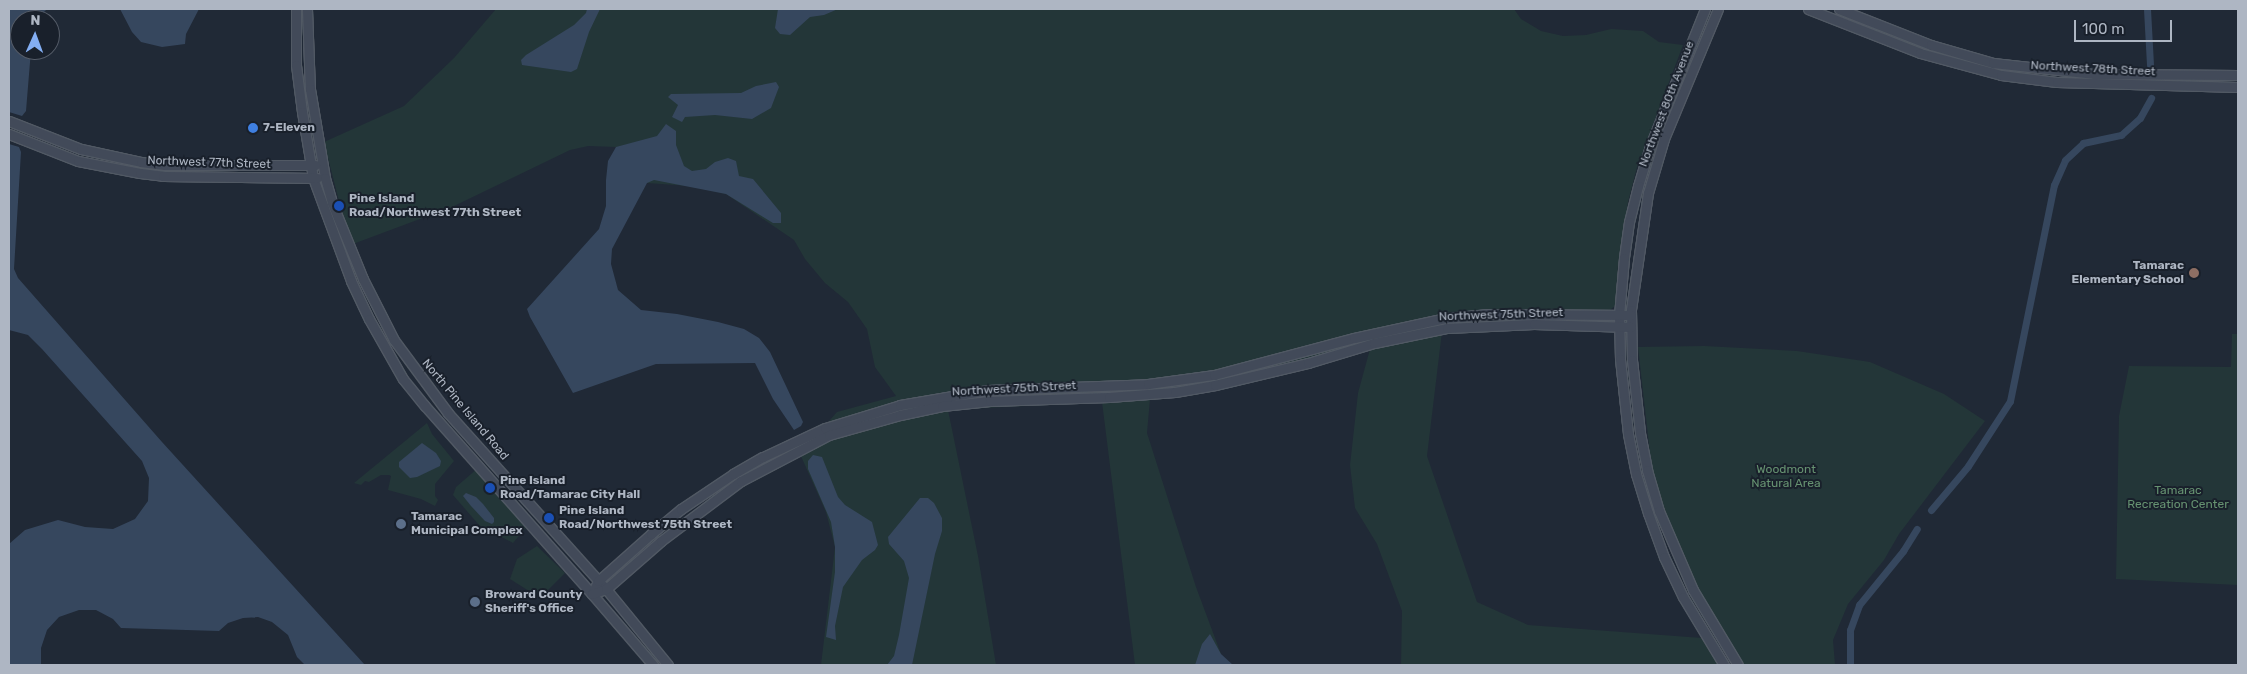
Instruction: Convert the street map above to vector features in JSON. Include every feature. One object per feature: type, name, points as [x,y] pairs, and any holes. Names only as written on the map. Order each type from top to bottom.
[{"type":"street","name":"North Pine Island Road","points":[[296,9],[296,65],[313,178],[351,281],[369,319],[403,379],[653,665]]},
{"type":"street","name":"North Pine Island Road","points":[[307,9],[310,89],[325,178],[350,248],[394,340],[448,412],[606,589],[668,665]]},
{"type":"street","name":"Northwest 80th Avenue","points":[[1705,9],[1650,146],[1629,222],[1619,315],[1620,359],[1628,434],[1636,474],[1648,513],[1683,597],[1724,665]]},
{"type":"street","name":"Northwest 80th Avenue","points":[[1718,9],[1664,139],[1648,193],[1636,259],[1631,327],[1635,397],[1640,433],[1659,511],[1693,590],[1738,665]]},
{"type":"street","name":"Northwest 78th Street","points":[[1808,9],[1920,53],[2001,75],[2057,82],[2238,86]]},
{"type":"street","name":"Northwest 78th Street","points":[[1840,9],[1931,45],[1993,63],[2095,74],[2238,75]]},
{"type":"street","name":"Northwest 77th Street","points":[[9,121],[81,149],[109,156],[165,165],[323,164]]},
{"type":"street","name":"Northwest 77th Street","points":[[9,134],[78,160],[106,167],[163,176],[325,178]]},
{"type":"street","points":[[242,165],[244,177]]},
{"type":"street","name":"Northwest 75th Street","points":[[592,594],[598,581],[681,509],[743,468],[825,428],[900,405],[988,390],[1148,384],[1206,376],[1354,338],[1445,318],[1489,314],[1631,315]]},
{"type":"street","name":"Northwest 75th Street","points":[[592,594],[606,589],[668,535],[741,481],[829,435],[900,415],[942,406],[990,401],[1109,397],[1175,392],[1308,364],[1374,343],[1447,328],[1534,324],[1631,327]]},
{"type":"green space","points":[[496,9],[1514,9],[1521,19],[1541,31],[1563,36],[1586,35],[1611,29],[1643,31],[1659,42],[1683,45],[1637,167],[1628,202],[1618,266],[1615,306],[1606,313],[1444,315],[1427,456],[1477,602],[1528,625],[1702,638],[1719,665],[1401,665],[1402,611],[1377,544],[1355,508],[1350,465],[1358,393],[1370,349],[1218,389],[1188,395],[1150,399],[1147,433],[1196,587],[1221,654],[1220,665],[1135,665],[1102,402],[948,410],[978,556],[996,665],[821,665],[835,547],[826,512],[800,454],[837,412],[896,396],[875,367],[867,329],[848,302],[825,283],[805,259],[794,240],[726,194],[690,186],[647,183],[616,147],[588,146],[570,150],[452,207],[353,244],[341,209],[324,142],[404,106],[454,58]]},
{"type":"green space","name":"Tamarac Recreation Center","points":[[2232,334],[2238,334],[2238,585],[2116,579],[2119,416],[2129,366],[2231,367]]},
{"type":"green space","name":"Woodmont Natural Area","points":[[1704,346],[1797,351],[1870,362],[1944,394],[1985,421],[1899,534],[1884,560],[1848,604],[1833,640],[1835,665],[1743,665],[1697,591],[1669,528],[1652,471],[1638,347]]},
{"type":"green space","points":[[427,423],[432,434],[454,461],[435,484],[435,496],[438,500],[435,506],[421,499],[388,490],[391,476],[389,475],[381,475],[369,482],[365,481],[361,485],[354,483]]},
{"type":"green space","points":[[478,468],[528,525],[513,543],[479,525],[453,495],[456,487]]},
{"type":"green space","points":[[537,546],[565,573],[540,598],[510,579],[517,559]]},
{"type":"water","points":[[9,9],[47,9],[10,10],[10,60],[30,60],[26,111],[22,116],[9,112]]},
{"type":"water","points":[[120,9],[199,9],[186,34],[185,44],[162,47],[141,42],[132,32]]},
{"type":"water","points":[[587,9],[600,9],[589,32],[577,69],[571,72],[522,65],[521,60],[526,55],[574,25],[586,13]]},
{"type":"water","points":[[778,9],[838,9],[824,15],[810,17],[790,35],[780,34],[775,28]]},
{"type":"water","points":[[776,82],[779,87],[771,108],[752,119],[715,115],[685,117],[682,122],[672,117],[678,105],[668,97],[671,94],[741,93],[756,86]]},
{"type":"water","points":[[666,124],[676,131],[676,145],[684,166],[692,171],[706,169],[715,162],[728,158],[736,161],[739,176],[753,179],[781,213],[781,223],[773,223],[726,194],[654,180],[647,183],[612,249],[611,264],[618,290],[641,310],[677,314],[718,322],[744,329],[759,338],[770,352],[803,422],[801,426],[794,430],[773,399],[755,363],[656,364],[573,393],[530,317],[527,309],[599,229],[606,206],[608,161],[616,147],[657,136]]},
{"type":"water","points":[[9,144],[19,147],[21,152],[14,269],[18,278],[162,442],[365,665],[305,665],[297,657],[288,635],[272,622],[258,617],[243,618],[228,623],[219,631],[121,628],[113,619],[96,610],[79,610],[59,617],[47,630],[41,648],[41,665],[9,665],[9,544],[25,530],[58,520],[85,527],[113,529],[135,519],[148,501],[149,478],[142,461],[42,349],[28,335],[9,330]]},
{"type":"water","points":[[422,443],[436,453],[441,461],[440,466],[417,477],[410,478],[399,467],[399,462]]},
{"type":"water","points":[[813,455],[822,457],[838,497],[845,505],[872,522],[878,545],[875,550],[862,560],[843,587],[835,626],[836,640],[826,637],[835,572],[835,547],[831,522],[808,469],[808,461]]},
{"type":"water","points":[[466,493],[476,497],[483,504],[494,518],[492,524],[485,521],[471,506],[463,496]]},
{"type":"water","points":[[920,498],[928,498],[934,503],[942,518],[942,531],[935,554],[912,665],[887,665],[894,656],[909,578],[904,561],[889,544],[888,537]]},
{"type":"water","points":[[1210,634],[1221,654],[1233,665],[1195,665],[1202,644]]},
{"type":"waterway","points":[[2147,9],[2150,65]]},
{"type":"waterway","points":[[1931,510],[1968,466],[2010,401],[2054,185],[2065,160],[2083,143],[2121,135],[2140,118],[2151,98]]},
{"type":"waterway","points":[[1850,665],[1850,630],[1859,605],[1903,551],[1917,529]]},
{"type":"place","name":"7-Eleven","points":[[253,128]]},
{"type":"place","name":"Pine Island Road/Northwest 77th Street","points":[[339,206]]},
{"type":"place","name":"Tamarac Elementary School","points":[[2194,273]]},
{"type":"place","name":"Pine Island Road/Tamarac City Hall","points":[[490,488]]},
{"type":"place","name":"Pine Island Road/Northwest 75th Street","points":[[549,518]]},
{"type":"place","name":"Tamarac Municipal Complex","points":[[401,524]]},
{"type":"place","name":"Broward County Sheriff's Office","points":[[475,602]]}]
